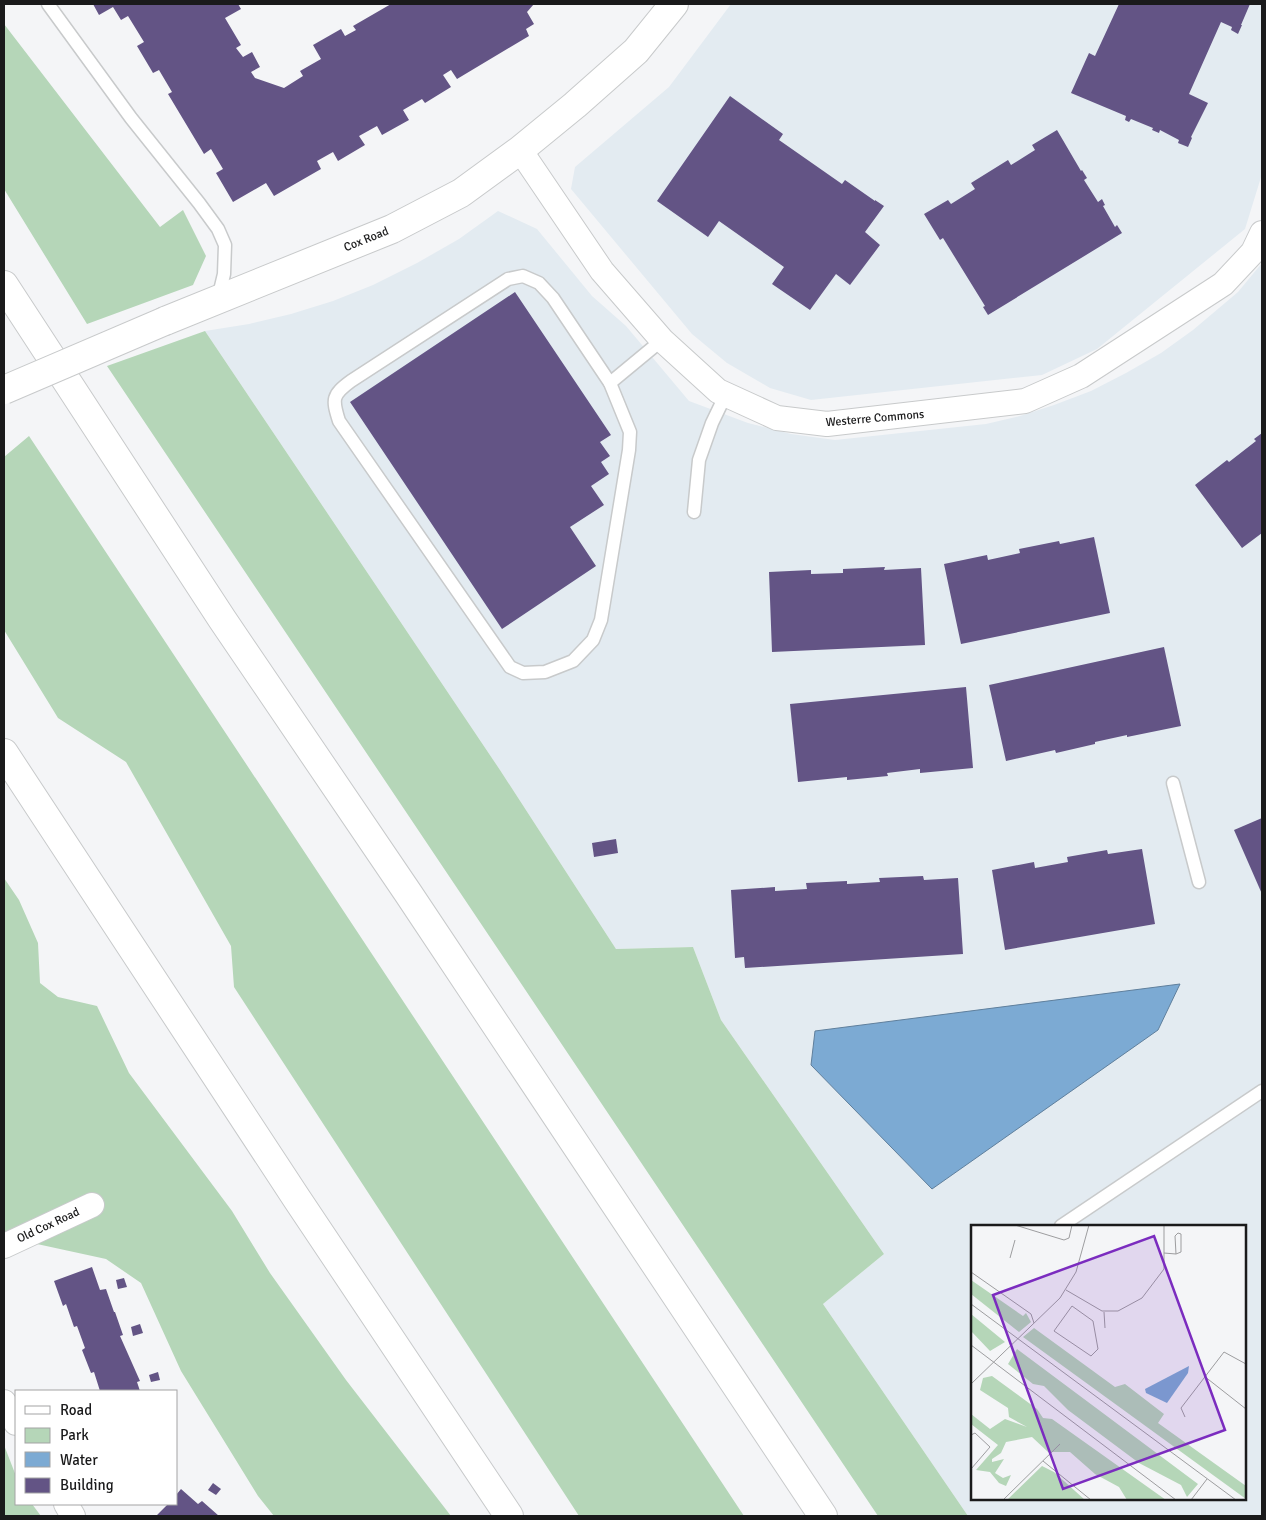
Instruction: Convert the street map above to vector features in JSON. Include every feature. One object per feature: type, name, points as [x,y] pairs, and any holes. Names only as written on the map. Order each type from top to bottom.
[{"type":"main road","name":"Cox Road","points":[[4,390],[165,321],[392,229],[461,192],[520,150],[575,106],[636,51],[674,4]]},
{"type":"main road","points":[[4,285],[222,619],[408,893],[823,1516]]},
{"type":"main road","points":[[4,753],[302,1208],[509,1516]]},
{"type":"street","name":"Westerre Commons","points":[[520,150],[602,271],[662,340],[718,391],[776,418],[828,424],[1025,401],[1081,376],[1223,284],[1253,252],[1262,232]]},
{"type":"street","name":"Old Cox Road","points":[[4,1246],[92,1205]]},
{"type":"street","points":[[4,1402],[15,1421]]},
{"type":"street","points":[[67,1505],[73,1516]]},
{"type":"lane","points":[[48,4],[131,118],[218,229],[225,245],[224,274],[218,300]]},
{"type":"lane","points":[[523,276],[539,283],[553,298],[610,383],[630,432],[629,450],[601,620],[594,640],[573,661],[545,672],[523,673],[510,667],[339,421],[334,404],[338,391],[351,380],[508,279],[523,276]]},
{"type":"lane","points":[[610,383],[662,340]]},
{"type":"lane","points":[[694,512],[699,460],[712,423],[726,394]]},
{"type":"lane","points":[[1174,783],[1199,882]]},
{"type":"lane","points":[[1062,1225],[1262,1091]]},
{"type":"shaded area","points":[[731,4],[1262,4],[1262,174],[1245,229],[1097,349],[1042,375],[811,400],[770,388],[727,363],[692,334],[571,189],[575,167],[669,87]]},
{"type":"shaded area","points":[[498,211],[537,229],[592,296],[626,326],[689,401],[748,423],[791,434],[835,440],[986,424],[1020,416],[1091,391],[1161,353],[1193,330],[1238,292],[1262,263],[1262,1516],[968,1516],[823,1304],[884,1254],[721,1020],[693,947],[616,949],[500,770],[205,331],[249,324],[333,301],[373,285],[459,239]]},
{"type":"green space","points":[[4,24],[160,227],[183,210],[206,256],[193,285],[87,324],[4,189]]},
{"type":"green space","points":[[205,331],[500,770],[616,949],[693,947],[721,1020],[884,1254],[823,1304],[968,1516],[878,1516],[107,366]]},
{"type":"green space","points":[[29,436],[744,1516],[579,1516],[234,987],[231,946],[126,762],[58,718],[4,630],[4,457]]},
{"type":"green space","points":[[4,878],[19,900],[38,943],[40,983],[58,997],[97,1006],[129,1073],[232,1211],[270,1273],[346,1380],[451,1516],[274,1516],[258,1496],[181,1371],[141,1283],[106,1259],[37,1244],[4,1231]]},
{"type":"green space","points":[[4,1445],[15,1473],[15,1505],[33,1505],[41,1516],[4,1516]]},
{"type":"water","points":[[1180,984],[1158,1030],[932,1189],[811,1065],[815,1031]]},
{"type":"building","points":[[93,4],[238,4],[241,9],[225,18],[241,45],[236,48],[243,57],[252,52],[260,67],[251,72],[255,78],[284,88],[303,76],[300,71],[321,59],[313,45],[341,29],[345,36],[356,30],[353,26],[391,4],[534,4],[527,12],[534,24],[526,29],[529,36],[457,79],[451,70],[443,75],[451,87],[425,103],[422,99],[403,110],[409,120],[382,135],[377,126],[359,136],[365,145],[338,161],[333,152],[317,161],[321,169],[274,196],[266,183],[233,202],[216,173],[223,169],[211,149],[204,154],[168,94],[172,92],[159,70],[153,73],[137,46],[144,42],[128,16],[121,20],[113,7],[99,15]]},
{"type":"building","points":[[1119,4],[1250,4],[1238,34],[1231,30],[1232,27],[1221,22],[1189,94],[1208,103],[1188,147],[1178,143],[1179,140],[1160,130],[1159,133],[1152,130],[1153,128],[1131,119],[1129,122],[1125,120],[1126,116],[1071,93],[1089,53],[1095,56]]},
{"type":"building","points":[[730,96],[783,134],[779,140],[842,184],[845,180],[884,206],[865,232],[880,245],[850,285],[836,274],[810,310],[772,284],[784,267],[719,221],[708,237],[657,201]]},
{"type":"building","points":[[1057,130],[1087,178],[1084,180],[1098,202],[1102,199],[1105,205],[1103,206],[1115,227],[1117,225],[1122,233],[988,315],[983,307],[985,306],[943,238],[940,240],[924,214],[948,200],[951,204],[975,189],[971,183],[1008,160],[1011,165],[1035,150],[1032,145]]},
{"type":"building","points":[[515,292],[611,435],[600,442],[610,456],[601,462],[609,474],[591,486],[604,505],[570,527],[596,566],[502,629],[350,402]]},
{"type":"building","points":[[1262,433],[1262,533],[1242,548],[1195,485],[1227,460],[1229,462],[1256,441],[1254,439]]},
{"type":"building","points":[[1094,537],[1110,613],[961,644],[944,564],[987,555],[988,560],[1020,553],[1019,549],[1059,541],[1060,544]]},
{"type":"building","points":[[885,567],[884,570],[921,568],[925,645],[772,652],[769,572],[811,570],[811,574],[843,573],[843,569]]},
{"type":"building","points":[[1164,647],[1181,726],[1127,737],[1127,735],[1056,753],[1055,750],[1006,761],[989,685]]},
{"type":"building","points":[[966,687],[973,768],[920,773],[920,769],[887,773],[888,776],[847,780],[847,777],[798,782],[790,704]]},
{"type":"building","points":[[1262,818],[1262,894],[1234,830]]},
{"type":"building","points":[[616,839],[618,853],[594,857],[592,843]]},
{"type":"building","points":[[1142,849],[1155,924],[1005,950],[992,870],[1034,862],[1035,868],[1068,862],[1067,857],[1107,850],[1108,854]]},
{"type":"building","points":[[923,876],[924,880],[958,878],[963,954],[745,968],[744,957],[735,958],[731,890],[775,887],[775,891],[807,889],[806,883],[847,881],[847,884],[880,882],[879,878]]},
{"type":"building","points":[[92,1267],[100,1290],[106,1289],[115,1312],[123,1335],[120,1336],[140,1381],[137,1382],[140,1390],[100,1390],[94,1372],[91,1373],[82,1350],[85,1348],[77,1326],[74,1327],[66,1304],[63,1306],[54,1281]]},
{"type":"building","points":[[124,1278],[127,1287],[118,1289],[116,1280]]},
{"type":"building","points":[[140,1324],[143,1333],[133,1336],[131,1327]]},
{"type":"building","points":[[158,1372],[160,1380],[151,1382],[149,1375]]},
{"type":"building","points":[[213,1483],[221,1489],[216,1495],[208,1490]]},
{"type":"building","points":[[181,1489],[198,1504],[202,1501],[219,1516],[156,1516],[167,1505],[178,1505],[178,1493]]}]
